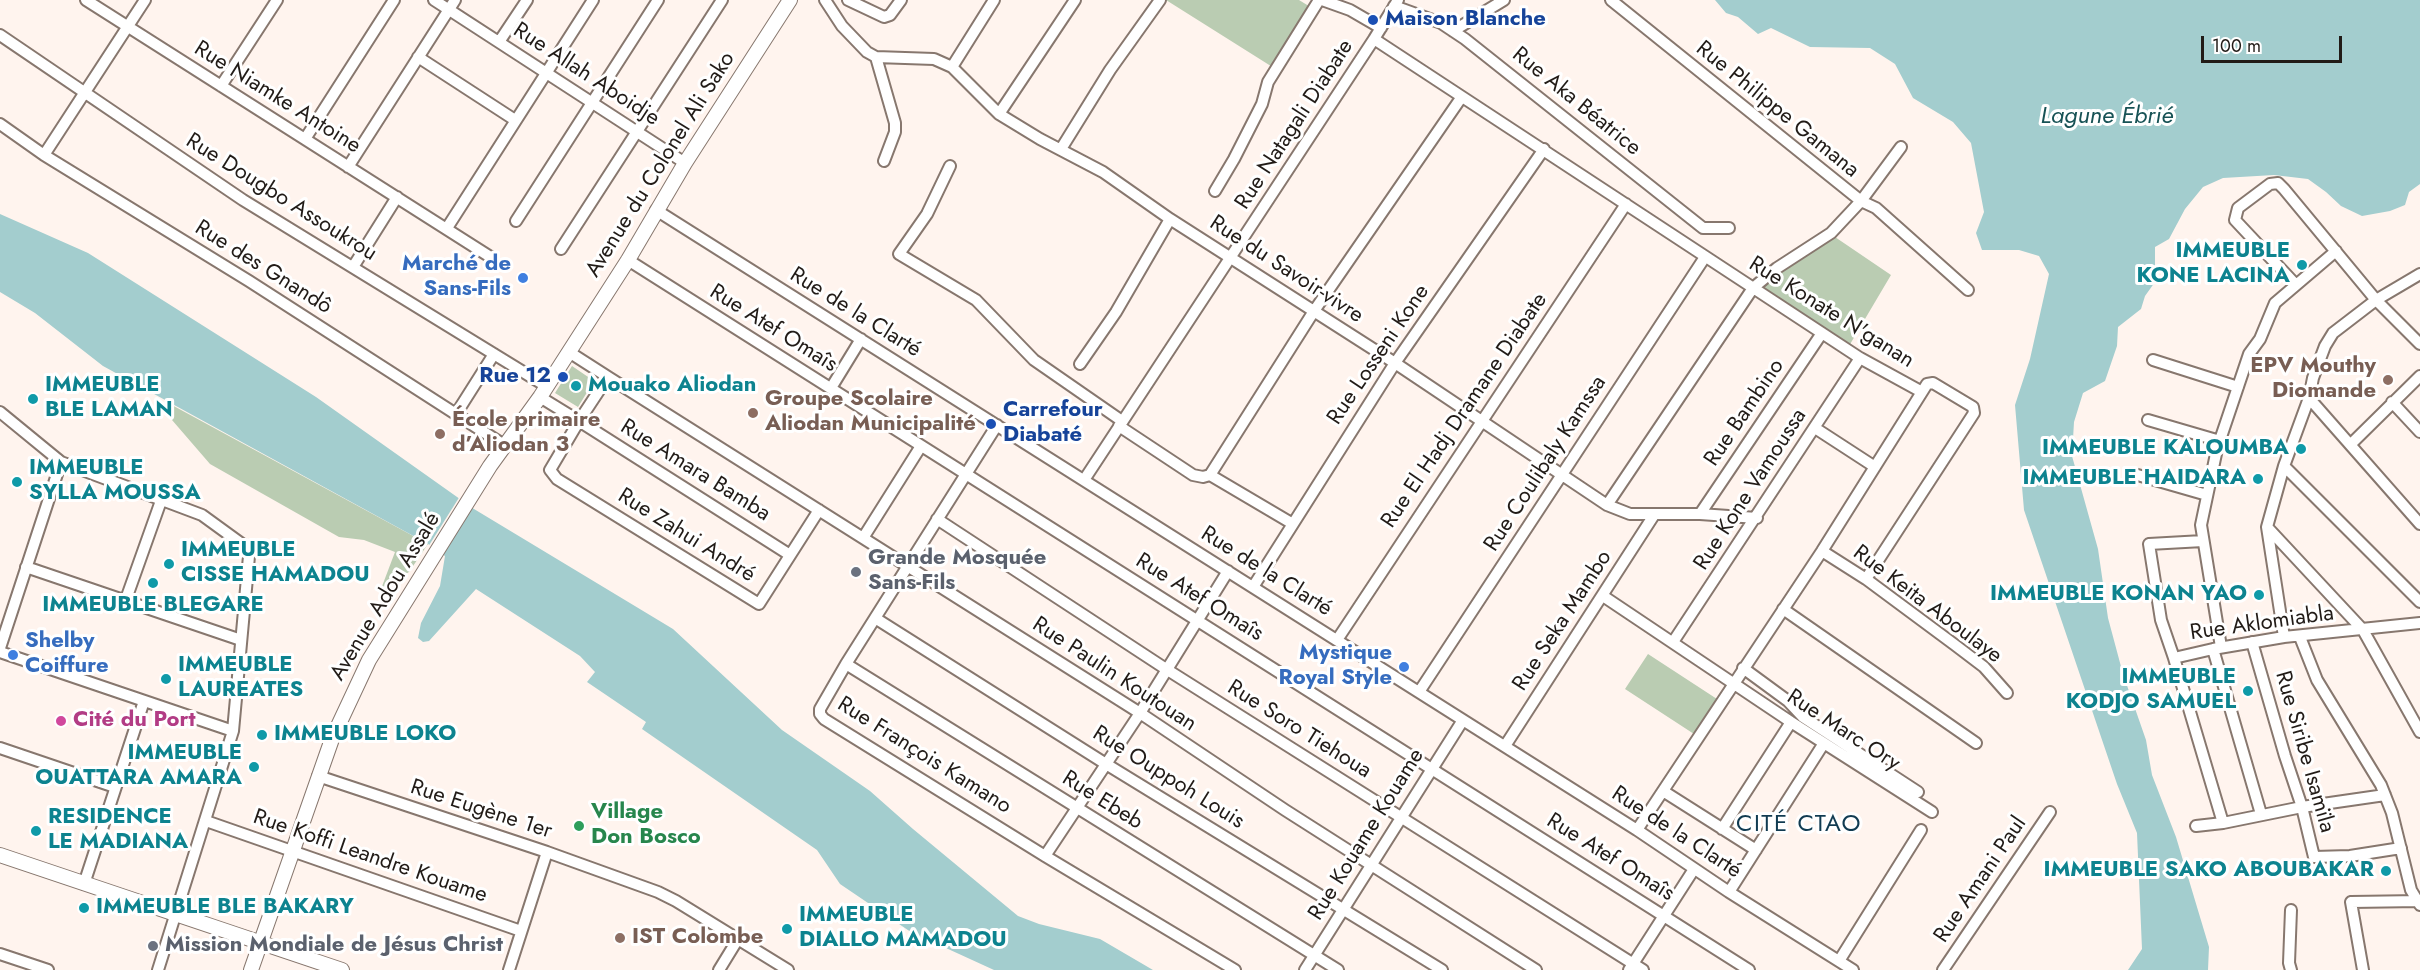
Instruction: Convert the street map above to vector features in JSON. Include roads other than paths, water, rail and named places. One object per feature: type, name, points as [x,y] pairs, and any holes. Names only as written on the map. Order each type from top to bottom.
[{"type":"street","name":"Rue Niamke Antoine","points":[[86,0],[492,258]]},
{"type":"street","points":[[44,154],[145,0]]},
{"type":"street","points":[[221,86],[277,0]]},
{"type":"street","points":[[305,139],[393,0]]},
{"type":"street","name":"Rue Allah Aboidje","points":[[434,0],[452,5],[499,42],[638,131],[685,164]]},
{"type":"street","points":[[499,42],[526,0]]},
{"type":"street","points":[[447,228],[593,0]]},
{"type":"street","points":[[516,221],[658,0]]},
{"type":"street","points":[[561,249],[722,0]]},
{"type":"street","name":"Avenue du Colonel Ali Sako","points":[[543,391],[628,260],[656,210],[790,0]]},
{"type":"street","points":[[825,0],[855,42],[876,57],[895,123],[895,132],[884,161]]},
{"type":"street","points":[[848,0],[884,17],[890,15],[901,0]]},
{"type":"street","points":[[952,67],[994,0]]},
{"type":"street","points":[[999,114],[1075,0]]},
{"type":"street","points":[[1060,149],[1110,70],[1160,0]]},
{"type":"street","points":[[1215,191],[1262,104],[1268,82],[1320,0],[1350,10],[1381,28]]},
{"type":"street","points":[[1453,31],[1504,0]]},
{"type":"street","name":"Rue Philippe Gamana","points":[[1607,505],[1753,288],[1777,268],[1831,233],[1861,201],[1611,0]]},
{"type":"street","name":"Rue Natagali Diabate","points":[[1084,480],[1396,3]]},
{"type":"street","name":"Rue Aka Béatrice","points":[[1396,3],[1453,31],[1489,57],[1703,228],[1729,228]]},
{"type":"street","points":[[348,167],[452,5]]},
{"type":"street","name":"Rue Dougbo Assoukrou","points":[[0,35],[243,200],[494,354],[543,391]]},
{"type":"street","name":"Rue Konate N'ganan","points":[[1374,39],[1860,358],[1922,392],[1822,551],[1637,830]]},
{"type":"street","points":[[418,57],[515,120]]},
{"type":"street","name":"Rue du Savoir-vivre","points":[[876,57],[933,59],[952,67],[999,114],[1102,172],[1170,219],[1395,363],[1607,505],[1630,514],[1700,514],[1757,518]]},
{"type":"street","points":[[1210,475],[1314,311],[1461,98]]},
{"type":"street","name":"Rue des Gnandô","points":[[0,124],[504,445]]},
{"type":"street","points":[[1901,147],[1861,201],[1876,208],[1968,290]]},
{"type":"street","name":"Rue Losseni Kone","points":[[1253,587],[1395,363],[1544,149]]},
{"type":"street","points":[[950,166],[927,214],[899,254],[976,300],[1034,360],[1193,475],[1210,475],[1293,524]]},
{"type":"street","points":[[2296,285],[2235,220],[2238,208],[2270,184],[2278,183],[2376,300],[2420,344]]},
{"type":"street","points":[[353,267],[397,197]]},
{"type":"street","name":"Rue El Hadj Dramane Diabate","points":[[1337,640],[1626,204]]},
{"type":"street","name":"Rue de la Clarté","points":[[656,210],[1505,746],[1853,970]]},
{"type":"street","points":[[1080,364],[1116,312],[1170,219]]},
{"type":"street","points":[[2261,814],[2217,648],[2201,525],[2220,441],[2249,354],[2260,339],[2275,303],[2336,251]]},
{"type":"street","name":"Rue Coulibaly Kamssa","points":[[1419,692],[1705,257]]},
{"type":"street","name":"Rue Atef Omaîs","points":[[628,260],[1749,970]]},
{"type":"street","points":[[2284,637],[2266,527],[2284,466],[2309,398],[2313,378],[2325,346],[2333,333],[2376,300],[2420,274]]},
{"type":"street","name":"Rue Bambino","points":[[1700,514],[1822,333]]},
{"type":"street","points":[[831,388],[861,339]]},
{"type":"street","name":"Rue Paulin Koutouan","points":[[569,352],[1140,713],[1536,970]]},
{"type":"street","points":[[456,414],[494,354]]},
{"type":"street","name":"Rue Kone Vamoussa","points":[[1673,642],[1757,518],[1860,358]]},
{"type":"street","points":[[2153,360],[2238,387]]},
{"type":"street","points":[[2350,444],[2420,376]]},
{"type":"street","points":[[579,421],[608,377]]},
{"type":"street","points":[[1866,579],[1974,413],[1973,407],[1933,383],[1927,384],[1922,392]]},
{"type":"street","name":"Rue Amara Bamba","points":[[543,391],[579,421],[790,555]]},
{"type":"street","name":"Avenue Adou Assalé","points":[[250,970],[318,776],[359,678],[393,619],[490,466],[543,391]]},
{"type":"street","points":[[2309,398],[2420,525]]},
{"type":"street","points":[[2392,402],[2420,432]]},
{"type":"street","points":[[0,412],[61,462],[162,498],[202,515],[246,547],[249,556],[233,731],[158,970]]},
{"type":"street","points":[[2148,420],[2220,441]]},
{"type":"street","name":"Rue Zahui André","points":[[579,421],[550,470],[557,479],[759,604],[819,510]]},
{"type":"street","name":"Rue François Kamano","points":[[997,425],[846,664],[820,709],[820,714],[824,719],[1045,856],[1235,970]]},
{"type":"street","points":[[1815,428],[1875,467]]},
{"type":"street","points":[[863,538],[921,446]]},
{"type":"street","points":[[61,462],[0,650],[233,731]]},
{"type":"street","points":[[2284,466],[2420,602]]},
{"type":"street","points":[[2134,474],[2207,495]]},
{"type":"street","points":[[125,602],[162,498]]},
{"type":"street","name":"Rue Seka Mambo","points":[[1505,746],[1654,515]]},
{"type":"street","name":"Rue Soro Tiehoua","points":[[937,519],[1166,669],[1631,967],[1643,970]]},
{"type":"street","points":[[2266,527],[2363,630],[2420,732]]},
{"type":"street","points":[[2174,658],[2161,620],[2148,544],[2203,541]]},
{"type":"street","name":"Rue Keita Aboulaye","points":[[1822,551],[1866,579],[1984,667],[2007,693]]},
{"type":"street","points":[[26,567],[241,640]]},
{"type":"street","points":[[1045,856],[1140,713],[1228,571]]},
{"type":"street","name":"Rue Marc Ory","points":[[1603,596],[1791,722],[1932,812]]},
{"type":"street","points":[[1783,609],[1976,743]]},
{"type":"street","name":"Rue Ouppoh Louis","points":[[875,618],[1106,764],[1442,970]]},
{"type":"street","name":"Rue Aklomiabla","points":[[2223,823],[2174,658],[2284,637],[2420,623]]},
{"type":"street","points":[[2300,637],[2317,680],[2385,795],[2411,890],[2420,902]]},
{"type":"street","name":"Rue Siribe Isamïla","points":[[2252,642],[2302,807],[2314,857],[2350,856],[2401,848]]},
{"type":"street","name":"Rue Ebeb","points":[[846,664],[1338,970]]},
{"type":"street","points":[[1743,669],[1788,701],[1803,717],[1918,792]]},
{"type":"street","points":[[84,884],[144,701]]},
{"type":"street","name":"Rue Kouame Kouame","points":[[1305,970],[1463,720]]},
{"type":"street","points":[[1722,829],[1791,722]]},
{"type":"street","points":[[1729,892],[1824,743]]},
{"type":"street","points":[[0,748],[115,787]]},
{"type":"street","name":"Rue Eugène 1er","points":[[318,776],[547,852],[658,892],[788,970]]},
{"type":"street","points":[[1663,791],[1756,850]]},
{"type":"street","points":[[2196,826],[2385,795]]},
{"type":"street","name":"Rue Amani Paul","points":[[1943,970],[2050,812]]},
{"type":"street","name":"Rue Koffi Leandre Kouame","points":[[206,821],[521,931]]},
{"type":"street","points":[[1839,961],[1921,831]]},
{"type":"street","points":[[509,970],[547,852]]},
{"type":"street","points":[[0,855],[342,970]]},
{"type":"street","points":[[1631,967],[1694,869]]},
{"type":"street","points":[[2363,970],[2351,902],[2420,902]]},
{"type":"street","points":[[2291,910],[2289,963],[2291,970]]},
{"type":"street","points":[[718,970],[738,939]]},
{"type":"street","points":[[0,954],[48,970]]},
{"type":"water","name":"Lagune Ébrié","points":[[1715,0],[2420,0],[2420,184],[2409,192],[2405,205],[2390,211],[2362,216],[2341,206],[2308,179],[2274,175],[2223,178],[2203,187],[2185,209],[2169,239],[2155,247],[2155,282],[2145,296],[2141,309],[2118,327],[2117,346],[2105,381],[2083,393],[2074,422],[2072,456],[2098,549],[2108,618],[2123,674],[2146,740],[2152,775],[2176,837],[2209,947],[2208,970],[2128,970],[2142,949],[2137,833],[2117,784],[2024,510],[2015,405],[2030,359],[2049,274],[2039,256],[2019,250],[1982,250],[1976,233],[1984,212],[1971,143],[1953,122],[1913,98],[1895,64],[1870,48],[1810,47],[1771,28],[1758,34],[1738,17],[1726,13]]},
{"type":"water","points":[[0,214],[88,253],[316,397],[474,509],[673,629],[782,730],[870,791],[1018,916],[1039,924],[1100,939],[1153,970],[994,970],[935,943],[930,945],[840,884],[817,850],[642,729],[646,722],[587,682],[595,672],[580,656],[476,589],[429,641],[423,642],[418,638],[421,623],[440,586],[445,556],[428,544],[103,366],[35,313],[0,292]]},
{"type":"place","name":"Maison Blanche","points":[[1373,20]]},
{"type":"place","name":"IMMEUBLE KONE LACINA","points":[[2302,265]]},
{"type":"place","name":"Marché de Sans-Fils","points":[[523,278]]},
{"type":"place","name":"Rue 12","points":[[563,377]]},
{"type":"place","name":"EPV Mouthy Diomande","points":[[2388,380]]},
{"type":"place","name":"Mouako Aliodan","points":[[576,386]]},
{"type":"place","name":"IMMEUBLE BLE LAMAN","points":[[33,399]]},
{"type":"place","name":"Groupe Scolaire Aliodan Municipalité","points":[[753,413]]},
{"type":"place","name":"Carrefour Diabaté","points":[[991,424]]},
{"type":"place","name":"École primaire d’Aliodan 3","points":[[440,434]]},
{"type":"place","name":"IMMEUBLE KALOUMBA","points":[[2301,449]]},
{"type":"place","name":"IMMEUBLE HAIDARA","points":[[2258,479]]},
{"type":"place","name":"IMMEUBLE SYLLA MOUSSA","points":[[17,482]]},
{"type":"place","name":"IMMEUBLE CISSE HAMADOU","points":[[169,564]]},
{"type":"place","name":"Grande Mosquée Sans-Fils","points":[[856,572]]},
{"type":"place","name":"IMMEUBLE BLEGARE","points":[[153,583]]},
{"type":"place","name":"IMMEUBLE KONAN YAO","points":[[2259,595]]},
{"type":"place","name":"Shelby Coiffure","points":[[13,655]]},
{"type":"place","name":"Mystique Royal Style","points":[[1404,667]]},
{"type":"place","name":"IMMEUBLE LAUREATES","points":[[166,679]]},
{"type":"place","name":"IMMEUBLE KODJO SAMUEL","points":[[2248,691]]},
{"type":"place","name":"Cité du Port","points":[[61,721]]},
{"type":"place","name":"IMMEUBLE LOKO","points":[[262,735]]},
{"type":"place","name":"IMMEUBLE OUATTARA AMARA","points":[[254,767]]},
{"type":"place","name":"Village Don Bosco","points":[[579,826]]},
{"type":"place","name":"RESIDENCE LE MADIANA","points":[[36,831]]},
{"type":"place","name":"IMMEUBLE SAKO ABOUBAKAR","points":[[2386,871]]},
{"type":"place","name":"IMMEUBLE BLE BAKARY","points":[[84,908]]},
{"type":"place","name":"IMMEUBLE DIALLO MAMADOU","points":[[787,929]]},
{"type":"place","name":"IST Colombe","points":[[620,938]]},
{"type":"place","name":"Mission Mondiale de Jésus Christ","points":[[153,946]]},
{"type":"district","name":"CITÉ CTAO","points":[[1799,825]]}]
